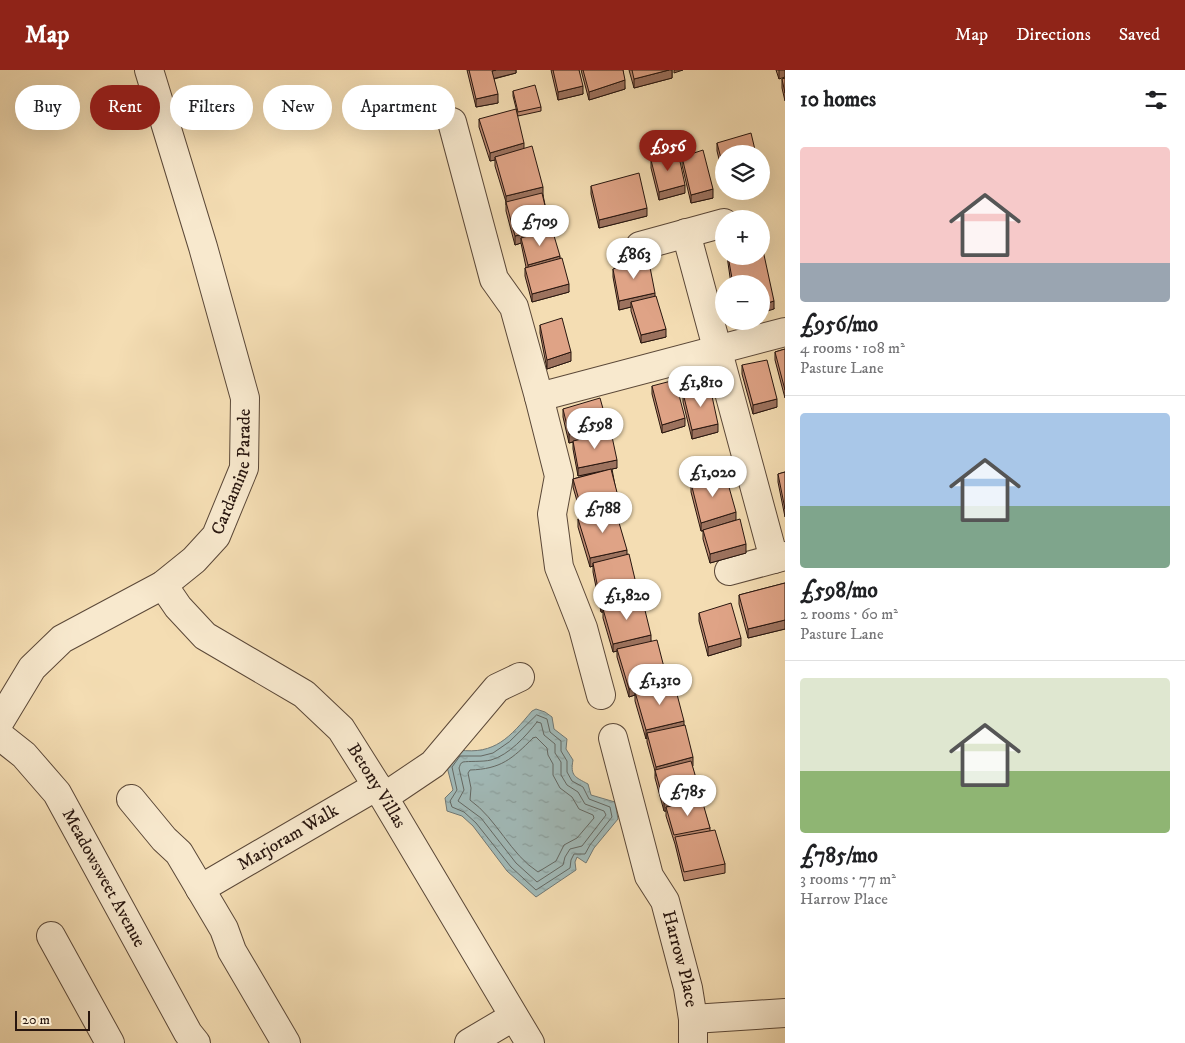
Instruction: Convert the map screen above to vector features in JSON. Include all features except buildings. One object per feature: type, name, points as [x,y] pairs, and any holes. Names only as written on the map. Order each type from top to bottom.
[{"type":"street","name":"Cardamine Parade","points":[[0,721],[32,668],[62,639],[163,585],[194,560],[216,536],[244,468],[245,398],[203,247],[149,70]]},
{"type":"street","points":[[454,130],[494,279],[514,307],[539,397],[559,476],[552,514],[559,567],[583,628],[601,695]]},
{"type":"street","points":[[640,246],[715,226]]},
{"type":"street","points":[[686,234],[717,350],[780,557],[729,571]]},
{"type":"street","points":[[539,397],[785,332]]},
{"type":"street","name":"Betony Villas","points":[[163,585],[178,607],[205,636],[304,694],[341,729],[530,1043]]},
{"type":"street","name":"Marjoram Walk","points":[[200,889],[433,764],[497,688],[520,677]]},
{"type":"street","name":"Meadowsweet Avenue","points":[[0,736],[24,755],[57,793],[192,1040]]},
{"type":"street","name":"Harrow Place","points":[[613,738],[649,876],[665,902],[688,988],[693,1031],[785,1013]]},
{"type":"street","points":[[131,799],[164,839],[179,853],[224,928],[232,951],[286,1043]]},
{"type":"street","points":[[51,936],[110,1043]]},
{"type":"street","points":[[469,1043],[514,1016]]},
{"type":"water","points":[[536,709],[552,717],[554,729],[567,739],[566,749],[573,760],[572,770],[574,775],[588,784],[591,795],[615,802],[618,819],[594,848],[586,863],[577,857],[575,862],[576,870],[536,897],[507,871],[473,826],[462,816],[447,811],[445,798],[453,790],[447,767],[459,750],[472,751],[492,747],[509,736]]}]
